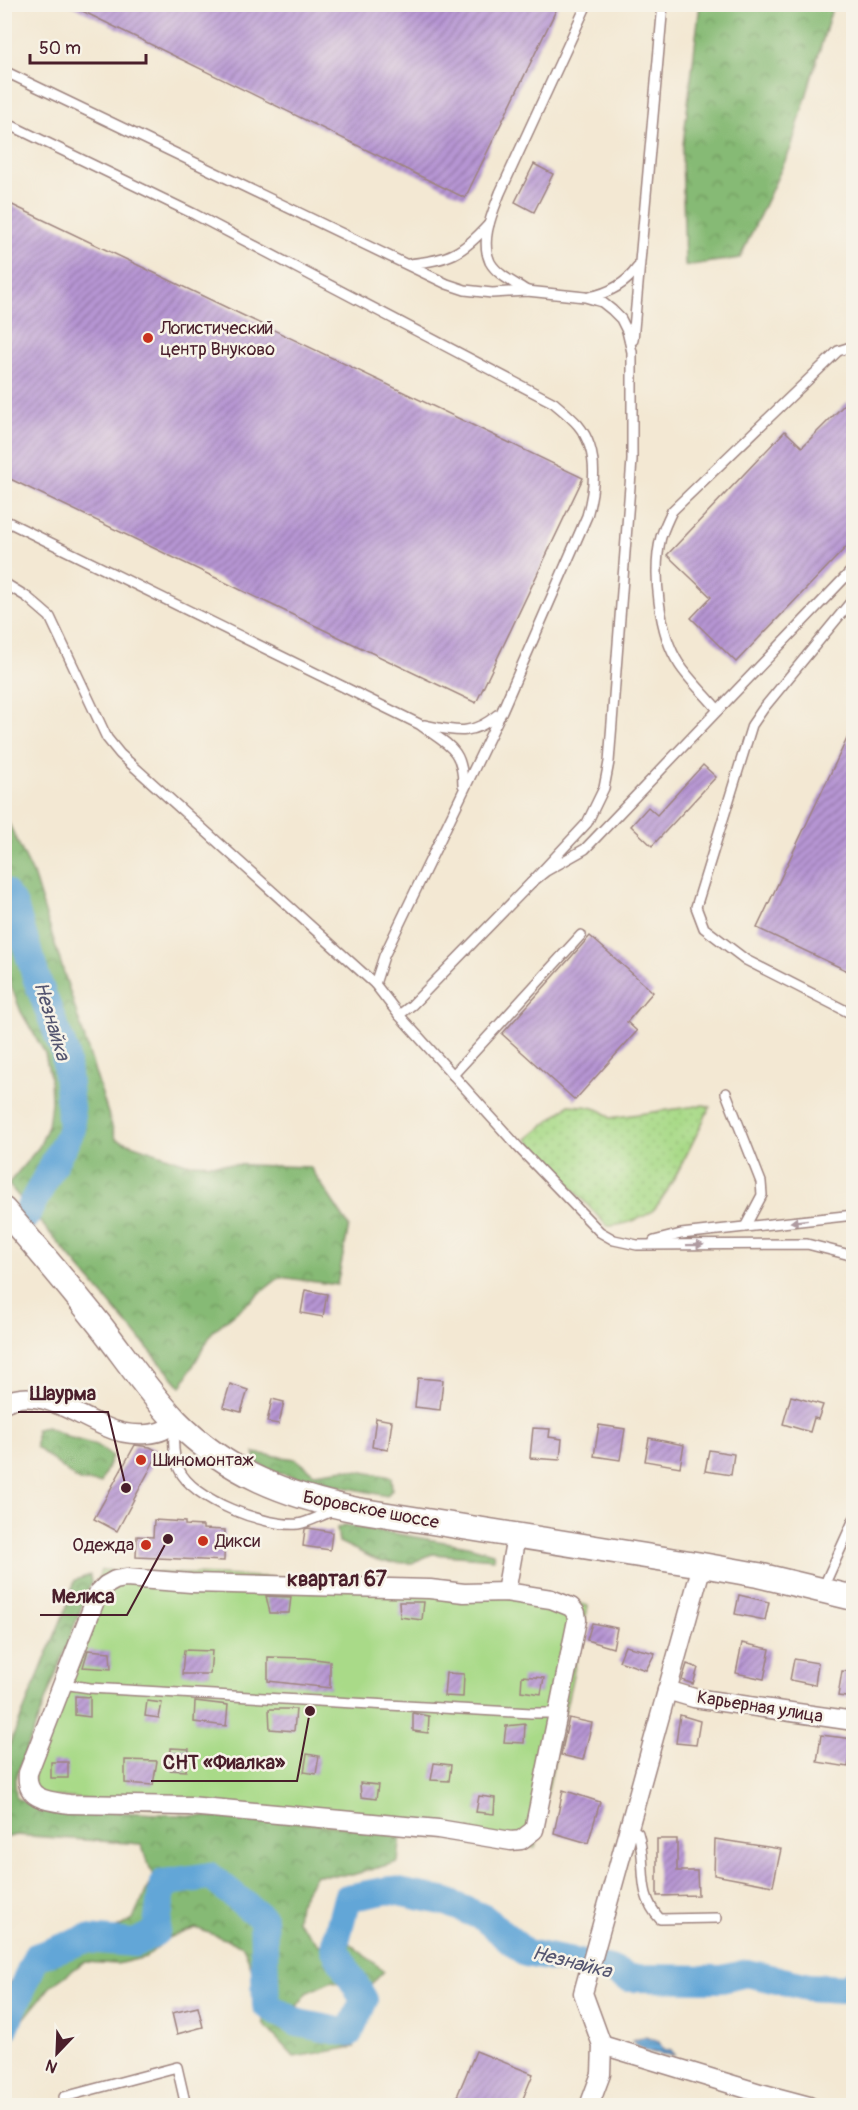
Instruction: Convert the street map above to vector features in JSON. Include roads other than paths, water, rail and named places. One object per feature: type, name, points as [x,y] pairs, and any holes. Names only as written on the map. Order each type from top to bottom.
[{"type":"main road","name":"Боровское шоссе","points":[[4,1210],[45,1256],[175,1420],[228,1462],[264,1483],[301,1497],[344,1508],[702,1564],[854,1598]]},
{"type":"street","points":[[4,1403],[24,1397],[56,1403],[106,1428],[130,1434],[163,1431],[175,1420]]},
{"type":"street","points":[[506,1592],[516,1536]]},
{"type":"street","points":[[589,2106],[601,2074],[602,2045],[583,1993],[702,1564]]},
{"type":"street","points":[[126,1578],[190,1583],[430,1589],[464,1593],[506,1592],[551,1599],[571,1607],[576,1613],[577,1620],[534,1830],[521,1840],[511,1841],[462,1832],[189,1806],[69,1804],[38,1797],[27,1784],[28,1773],[98,1593],[115,1580],[126,1578]]},
{"type":"street","name":"Карьерная улица","points":[[667,1690],[694,1698],[854,1721]]},
{"type":"street","points":[[602,2045],[809,2106]]},
{"type":"lane","points":[[527,291],[504,277],[490,262],[487,243],[489,224],[500,193],[587,4]]},
{"type":"lane","points":[[399,1015],[412,1005],[587,823],[604,788],[609,762],[632,460],[632,352],[663,4]]},
{"type":"lane","points":[[4,71],[447,284],[465,290],[492,293],[527,291],[585,297],[602,302],[621,319],[632,352]]},
{"type":"lane","points":[[4,122],[194,214],[554,403],[579,427],[591,452],[594,477],[587,516],[502,711],[384,956],[375,984]]},
{"type":"lane","points":[[406,264],[427,262],[457,254],[471,244],[489,224]]},
{"type":"lane","points":[[585,297],[614,289],[631,276],[639,266]]},
{"type":"lane","points":[[718,710],[679,664],[669,645],[661,609],[657,567],[661,537],[672,511],[838,351],[854,346]]},
{"type":"lane","points":[[4,520],[419,724],[456,751],[462,764],[463,788]]},
{"type":"lane","points":[[531,883],[546,871],[585,849],[854,568]]},
{"type":"lane","points":[[4,583],[27,597],[50,617],[107,738],[120,754],[375,984],[453,1076],[600,1232],[614,1240],[637,1245],[807,1244],[854,1256]]},
{"type":"lane","points":[[854,598],[752,725],[696,907],[704,927],[746,960],[854,1015]]},
{"type":"lane","points":[[419,724],[465,732],[484,725],[502,711]]},
{"type":"lane","points":[[453,1076],[581,935]]},
{"type":"lane","points":[[726,1094],[761,1182],[762,1195],[745,1227]]},
{"type":"lane","points":[[637,1245],[681,1234],[854,1215]]},
{"type":"lane","points":[[175,1420],[173,1443],[180,1472],[197,1490],[214,1502],[250,1515],[286,1524],[305,1522],[344,1508]]},
{"type":"lane","points":[[822,1590],[854,1519]]},
{"type":"lane","points":[[63,1684],[102,1689],[558,1713]]},
{"type":"lane","points":[[629,1827],[638,1833],[642,1845],[643,1888],[646,1900],[660,1919],[717,1918]]},
{"type":"lane","points":[[64,2097],[177,2067],[186,2106]]},
{"type":"water","points":[[645,2037],[659,2042],[663,2049],[671,2051],[674,2055],[652,2052],[632,2041]]},
{"type":"waterway","name":"Незнайка","points":[[4,892],[14,906],[37,980],[65,1053],[72,1129],[25,1217]]},
{"type":"waterway","name":"Незнайка","points":[[4,2030],[36,1957],[86,1939],[135,1943],[156,1932],[163,1883],[210,1876],[263,1919],[266,2005],[298,2023],[349,2033],[364,2000],[334,1948],[347,1898],[389,1890],[447,1902],[484,1918],[526,1953],[610,1969],[629,1978],[722,1979],[747,1973],[808,1987],[842,1989],[854,1983]]},
{"type":"place","name":"Логистический центр Внуково","points":[[148,338]]},
{"type":"place","name":"Шиномонтаж","points":[[141,1460]]},
{"type":"place","name":"Шаурма","points":[[126,1488]]},
{"type":"place","name":"Мелиса","points":[[168,1539]]},
{"type":"place","name":"Дикси","points":[[203,1541]]},
{"type":"place","name":"Одежда","points":[[146,1545]]},
{"type":"place","name":"СНТ «Фиалка»","points":[[310,1711]]},
{"type":"district","name":"квартал 67","points":[[337,1579]]}]
